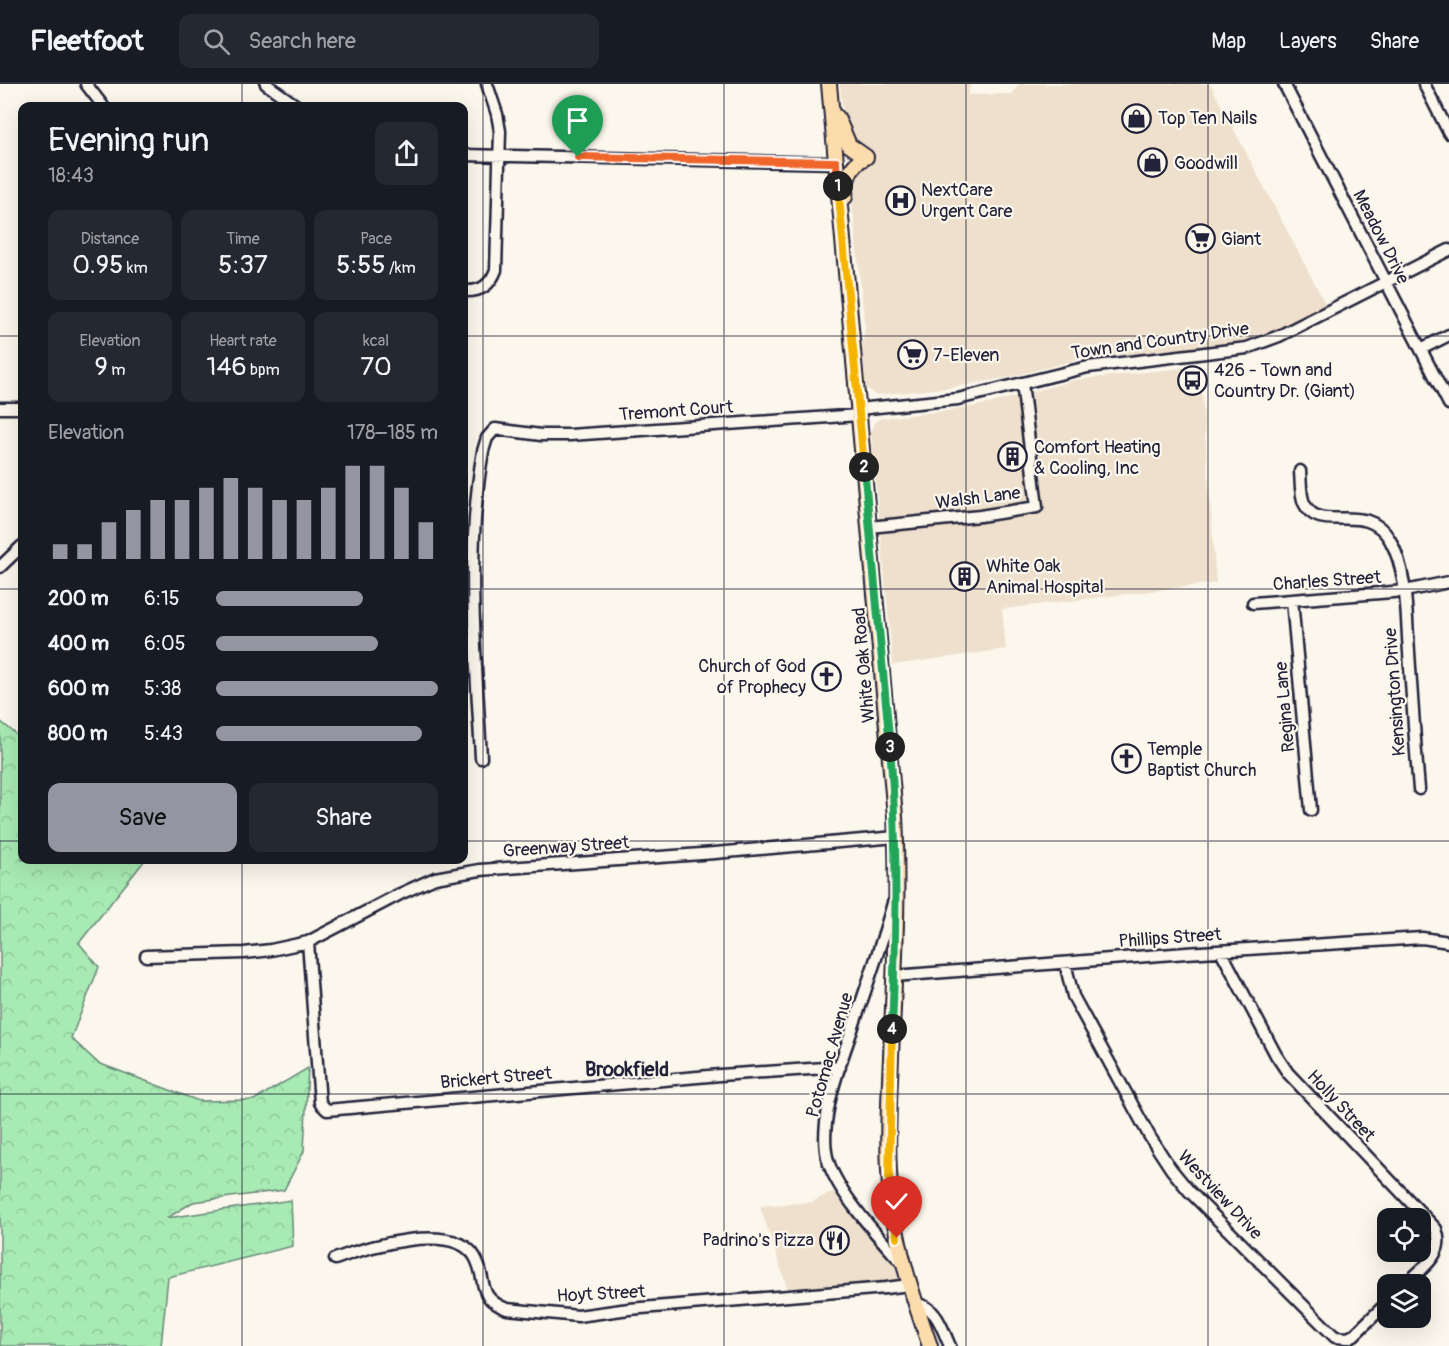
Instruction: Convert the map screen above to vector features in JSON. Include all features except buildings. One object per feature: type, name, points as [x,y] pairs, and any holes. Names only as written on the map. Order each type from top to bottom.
[{"type":"main road","name":"White Oak Road","points":[[829,91],[896,837],[889,1176],[903,1264],[930,1346]]},
{"type":"main road","points":[[829,91],[849,146],[866,156],[849,172],[843,234]]},
{"type":"street","points":[[87,84],[100,102]]},
{"type":"street","points":[[266,84],[291,102]]},
{"type":"street","points":[[468,291],[484,287],[496,270],[500,155],[497,114],[488,84]]},
{"type":"street","name":"Meadow Drive","points":[[1284,84],[1449,404]]},
{"type":"street","points":[[1424,84],[1449,133]]},
{"type":"street","points":[[468,155],[836,162]]},
{"type":"street","name":"Town and Country Drive","points":[[859,412],[941,402],[1088,367],[1247,348],[1279,336],[1449,250]]},
{"type":"street","points":[[1421,349],[1449,335]]},
{"type":"street","name":"Walsh Lane","points":[[869,527],[980,516],[1037,507],[1022,383]]},
{"type":"street","points":[[0,408],[18,408]]},
{"type":"street","name":"Tremont Court","points":[[481,758],[473,612],[475,543],[480,468],[487,438],[495,429],[541,435],[570,435],[859,412]]},
{"type":"street","name":"Kensington Drive","points":[[1300,471],[1304,502],[1313,514],[1327,519],[1362,518],[1371,522],[1392,542],[1405,591],[1419,789]]},
{"type":"street","points":[[0,567],[18,550]]},
{"type":"street","name":"Charles Street","points":[[1253,603],[1405,591],[1449,582]]},
{"type":"street","name":"Regina Lane","points":[[1292,600],[1311,810]]},
{"type":"street","name":"Greenway Street","points":[[146,956],[244,953],[308,942],[435,878],[480,870],[896,837]]},
{"type":"street","name":"Potomac Avenue","points":[[897,872],[892,905],[840,1067],[826,1125],[826,1147],[829,1163],[854,1204],[903,1264]]},
{"type":"street","name":"Phillips Street","points":[[894,976],[1422,938],[1449,942]]},
{"type":"street","name":"Brickert Street","points":[[308,942],[320,1103],[327,1110],[720,1075],[840,1067]]},
{"type":"street","name":"Holly Street","points":[[1221,951],[1276,1055],[1288,1073],[1317,1106],[1436,1228],[1438,1248],[1435,1255],[1417,1274]]},
{"type":"street","name":"Westview Drive","points":[[1065,963],[1073,996],[1130,1102],[1155,1146],[1189,1191],[1335,1337],[1348,1338],[1354,1335],[1377,1313]]},
{"type":"street","name":"Hoyt Street","points":[[335,1259],[376,1246],[423,1239],[455,1242],[469,1250],[474,1256],[485,1293],[498,1306],[564,1316],[909,1285]]},
{"type":"street","points":[[916,1304],[924,1305],[933,1311],[950,1346]]},
{"type":"shaded area","points":[[840,84],[971,84],[968,95],[1012,94],[1019,84],[1210,84],[1326,305],[1281,328],[1250,340],[1224,345],[1080,359],[1010,377],[955,387],[875,395],[866,387],[862,347],[865,328]]},
{"type":"shaded area","points":[[1200,366],[1216,583],[1002,609],[1006,649],[893,665],[871,432],[874,423],[881,418],[988,404],[1075,380]]},
{"type":"shaded area","points":[[839,1189],[888,1254],[899,1275],[897,1280],[789,1293],[760,1206],[812,1202]]},
{"type":"green space","points":[[0,721],[18,736],[18,864],[142,864],[79,943],[99,967],[71,1038],[98,1063],[199,1101],[254,1100],[308,1068],[304,1151],[284,1190],[193,1202],[167,1218],[291,1200],[293,1246],[168,1277],[161,1346],[0,1346]]},
{"type":"place","name":"Top Ten Nails","points":[[1137,118]]},
{"type":"place","name":"Goodwill","points":[[1153,163]]},
{"type":"place","name":"NextCare Urgent Care","points":[[900,200]]},
{"type":"place","name":"Giant","points":[[1200,239]]},
{"type":"place","name":"7-Eleven","points":[[912,355]]},
{"type":"place","name":"426 - Town and Country Dr. (Giant)","points":[[1193,380]]},
{"type":"place","name":"Comfort Heating & Cooling, Inc","points":[[1013,457]]},
{"type":"place","name":"White Oak Animal Hospital","points":[[965,576]]},
{"type":"place","name":"Church of God of Prophecy","points":[[827,676]]},
{"type":"place","name":"Temple Baptist Church","points":[[1126,759]]},
{"type":"place","name":"Padrino's Pizza","points":[[835,1240]]},
{"type":"district","name":"Brookfield","points":[[627,1069]]},
{"type":"route","points":[[578,157],[836,162],[896,816],[897,872],[889,1176],[897,1238]]}]
